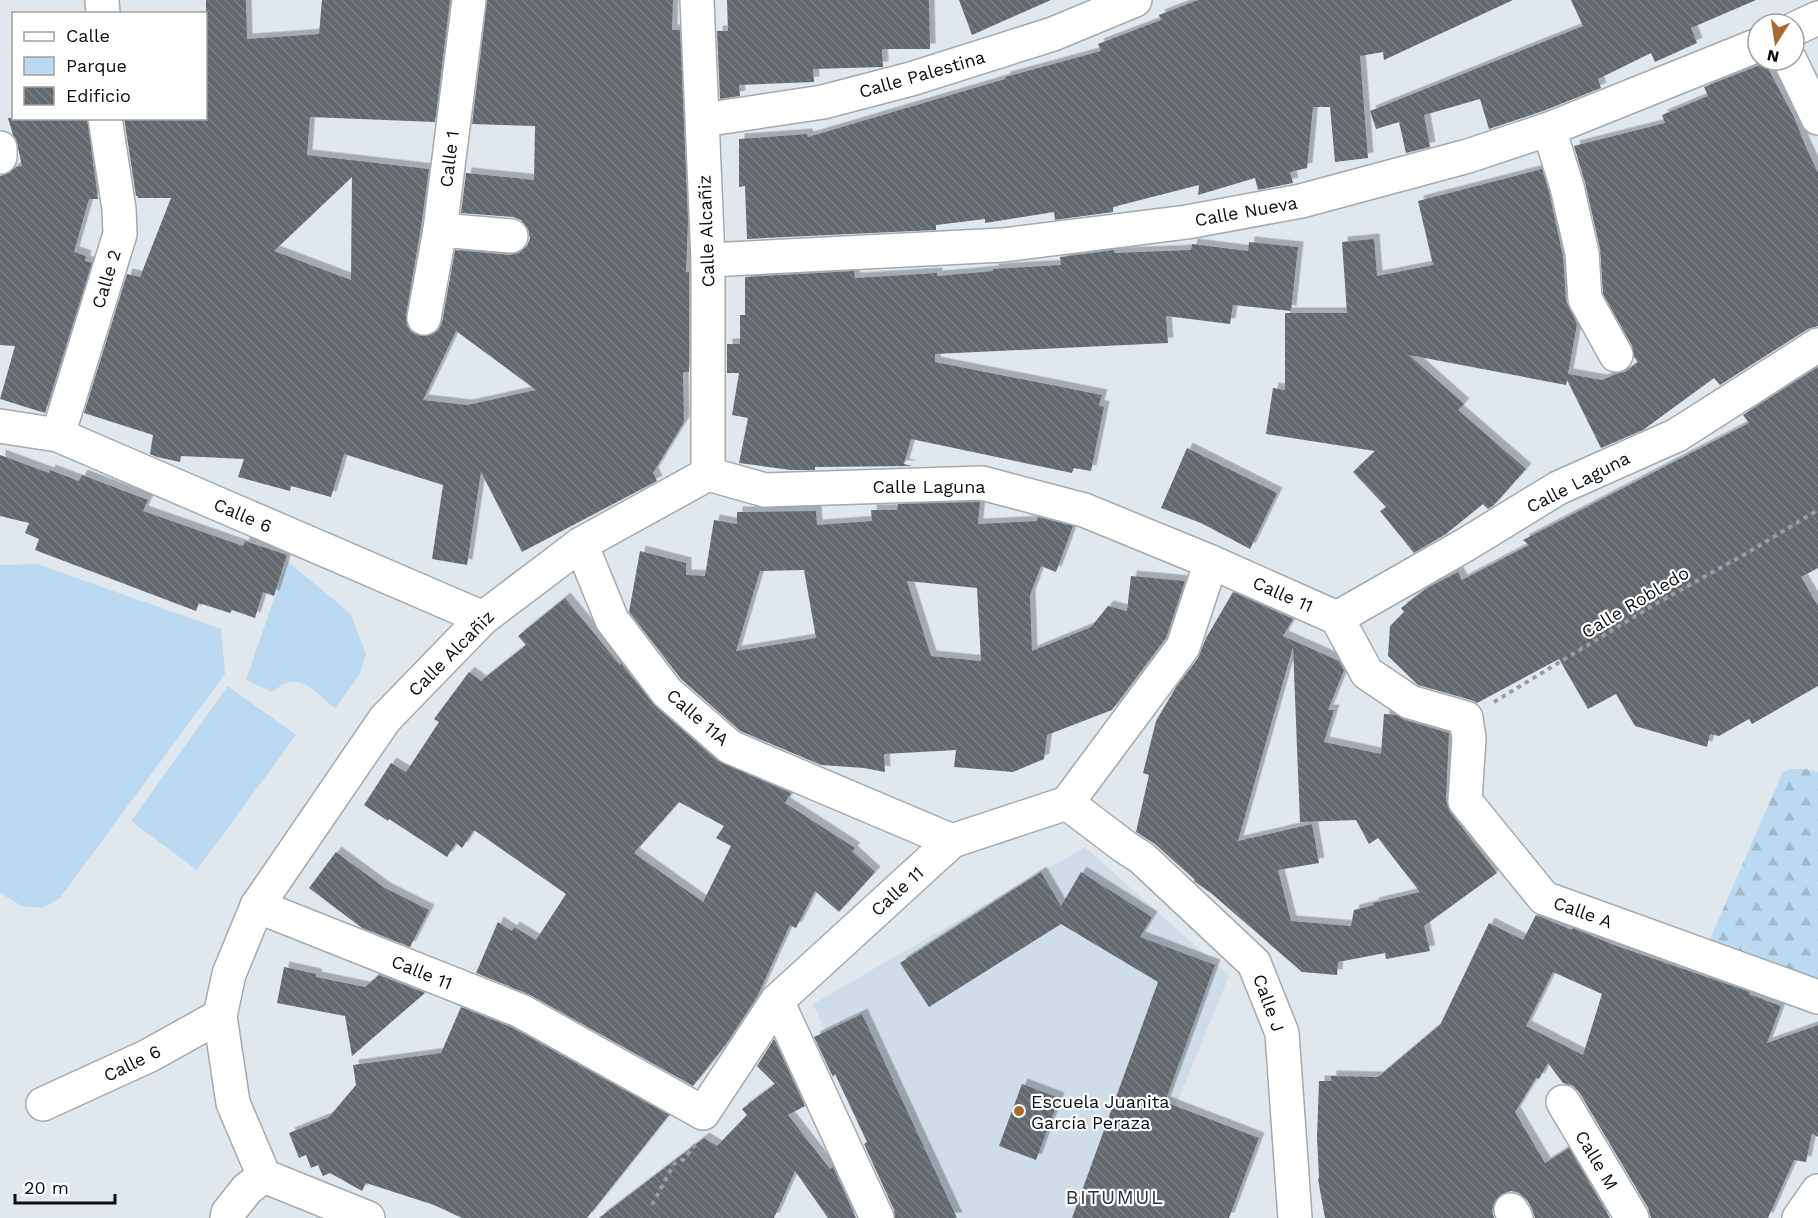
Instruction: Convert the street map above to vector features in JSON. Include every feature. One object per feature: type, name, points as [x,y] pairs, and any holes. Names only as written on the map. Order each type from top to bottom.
[{"type":"street","name":"Calle 1","points":[[424,318],[440,230],[469,0]]},
{"type":"street","name":"Calle Alcañiz","points":[[264,1176],[233,1103],[219,1016],[229,974],[257,906],[385,719],[483,618],[581,544],[708,474],[708,260],[697,0]]},
{"type":"street","name":"Calle Palestina","points":[[703,120],[823,102],[910,79],[1053,34],[1135,0]]},
{"type":"street","name":"Calle Nueva","points":[[708,260],[1003,245],[1187,222],[1301,201],[1468,156],[1549,129],[1746,50]]},
{"type":"street","points":[[1796,72],[1818,118]]},
{"type":"street","name":"Calle 2","points":[[58,435],[120,234],[119,209],[105,120]]},
{"type":"street","points":[[1549,129],[1567,187],[1581,253],[1585,299],[1616,355]]},
{"type":"street","points":[[0,148],[0,157]]},
{"type":"street","points":[[440,230],[511,236]]},
{"type":"street","name":"Calle Laguna","points":[[1337,618],[1465,545],[1558,488],[1677,435],[1818,345]]},
{"type":"street","name":"Calle 6","points":[[0,426],[58,435],[483,618]]},
{"type":"street","name":"Calle Laguna","points":[[708,474],[765,490],[982,483],[1084,510],[1211,562]]},
{"type":"street","name":"Calle 11A","points":[[581,544],[612,620],[667,692],[730,747],[952,841]]},
{"type":"street","points":[[1067,803],[1183,647],[1211,562]]},
{"type":"street","name":"Calle 11","points":[[1211,562],[1337,618]]},
{"type":"street","points":[[1337,618],[1367,673],[1410,702],[1466,718]]},
{"type":"street","name":"Calle A","points":[[1466,718],[1469,738],[1465,801],[1544,898],[1818,997]]},
{"type":"street","name":"Calle 11","points":[[257,906],[521,1011],[703,1113],[777,1001],[952,841],[1067,803]]},
{"type":"street","name":"Calle J","points":[[1067,803],[1142,858],[1254,963],[1282,1033],[1295,1218]]},
{"type":"street","points":[[777,1001],[877,1218]]},
{"type":"street","name":"Calle 6","points":[[43,1104],[148,1056],[219,1016]]},
{"type":"street","name":"Calle M","points":[[1563,1102],[1632,1218]]},
{"type":"street","points":[[227,1218],[247,1189],[264,1176],[368,1218]]},
{"type":"street","points":[[1799,1218],[1818,1191]]},
{"type":"path","name":"Calle Robledo","points":[[1466,718],[1533,680],[1652,606],[1818,510]]},
{"type":"path","points":[[652,1205],[674,1164],[684,1159],[699,1139],[703,1113]]},
{"type":"shaded area","name":"Escuela Juanita García Peraza","points":[[1085,847],[1229,976],[1130,1218],[913,1218],[813,1004]]},
{"type":"green space","points":[[287,561],[351,614],[366,654],[360,674],[335,708],[312,689],[298,682],[282,685],[272,692],[246,680]]},
{"type":"green space","points":[[37,564],[221,629],[225,674],[59,899],[42,908],[22,906],[0,893],[0,565]]},
{"type":"green space","points":[[228,686],[296,735],[197,870],[131,821]]},
{"type":"green space","points":[[1791,769],[1818,772],[1818,988],[1706,948],[1783,772]]},
{"type":"building","points":[[206,0],[246,0],[247,39],[319,34],[322,0],[450,0],[435,122],[310,117],[307,155],[429,169],[406,315],[407,325],[411,332],[421,336],[431,335],[438,331],[442,322],[455,250],[510,255],[519,253],[527,246],[530,238],[528,229],[521,220],[513,217],[461,213],[466,173],[534,180],[535,126],[472,124],[487,0],[673,0],[672,30],[680,30],[688,221],[686,272],[689,272],[689,372],[683,372],[684,422],[653,473],[657,481],[522,552],[481,472],[467,565],[432,559],[443,485],[344,454],[331,497],[291,486],[290,491],[238,477],[244,459],[181,456],[180,462],[150,454],[153,435],[84,413],[127,274],[140,277],[171,198],[138,198],[124,120],[207,120]],"holes":[[[352,177],[351,280],[274,251]],[[456,331],[536,390],[467,405],[423,400]]]},
{"type":"building","points":[[727,0],[929,0],[930,49],[882,49],[883,67],[813,69],[814,82],[739,85],[740,96],[720,99],[717,31],[728,31]]},
{"type":"building","points":[[959,0],[1051,0],[972,35]]},
{"type":"building","points":[[1198,0],[1513,0],[1384,60],[1383,52],[1360,56],[1368,158],[1335,162],[1330,107],[1313,107],[1307,168],[1290,172],[1293,183],[1258,190],[1255,178],[1198,195],[1199,185],[1113,207],[1113,212],[1055,220],[1054,212],[985,223],[985,219],[936,225],[936,230],[747,239],[745,186],[739,187],[739,139],[807,134],[808,137],[1005,79],[1005,77],[1101,51],[1098,44],[1161,20],[1159,15]]},
{"type":"building","points":[[1571,0],[1756,0],[1691,28],[1697,43],[1655,62],[1651,53],[1598,79],[1601,88],[1543,111],[1489,129],[1480,99],[1424,115],[1430,147],[1406,153],[1399,122],[1376,129],[1370,111],[1583,26]]},
{"type":"building","points":[[1746,70],[1770,72],[1794,117],[1818,173],[1818,326],[1808,329],[1720,385],[1714,378],[1643,430],[1601,448],[1567,380],[1566,385],[1409,355],[1464,404],[1458,410],[1526,469],[1494,505],[1488,509],[1483,504],[1446,534],[1414,553],[1380,511],[1386,507],[1353,472],[1375,451],[1266,434],[1273,388],[1285,390],[1285,313],[1347,313],[1342,242],[1374,239],[1377,276],[1433,265],[1418,201],[1542,169],[1563,256],[1566,301],[1577,324],[1568,374],[1602,380],[1625,372],[1638,362],[1634,357],[1632,346],[1603,294],[1600,249],[1574,146],[1665,123],[1662,115],[1708,96],[1704,87]]},
{"type":"building","points":[[8,118],[12,120],[87,120],[98,199],[89,199],[74,252],[86,256],[85,261],[92,263],[45,413],[0,399],[15,346],[0,345],[0,176],[22,166]]},
{"type":"building","points":[[1249,242],[1298,247],[1291,311],[1233,305],[1230,324],[1166,316],[1168,343],[935,354],[935,362],[1102,395],[1099,405],[1104,407],[1091,471],[1074,468],[1072,473],[911,439],[904,464],[912,466],[815,467],[815,470],[791,470],[739,463],[748,418],[732,415],[739,373],[727,373],[727,344],[740,344],[740,315],[745,315],[745,277],[854,271],[855,278],[937,273],[937,276],[993,271],[993,269],[1061,265],[1060,257],[1114,250],[1114,253],[1191,250],[1192,244],[1248,251]]},
{"type":"building","points":[[1818,367],[1818,568],[1801,577],[1818,606],[1818,686],[1752,724],[1749,719],[1719,736],[1710,734],[1707,747],[1635,726],[1616,694],[1588,709],[1559,659],[1477,703],[1418,685],[1388,656],[1390,626],[1404,612],[1401,608],[1427,588],[1458,572],[1462,580],[1529,545],[1523,540],[1749,423],[1743,415]]},
{"type":"building","points":[[1187,448],[1277,493],[1250,549],[1201,523],[1161,508]]},
{"type":"building","points":[[0,455],[79,481],[82,475],[148,500],[143,511],[243,546],[245,541],[287,555],[274,596],[263,592],[255,618],[199,603],[196,611],[35,550],[39,539],[25,533],[29,523],[0,516]]},
{"type":"building","points":[[980,502],[978,524],[1037,521],[1038,517],[1073,526],[1056,572],[1041,566],[1030,595],[1032,651],[1091,627],[1108,606],[1127,611],[1131,576],[1185,581],[1166,638],[1112,710],[1047,735],[1044,759],[1013,772],[954,767],[956,750],[884,754],[885,772],[821,765],[740,731],[681,679],[629,612],[640,551],[686,563],[686,575],[705,576],[714,520],[737,524],[737,512],[816,511],[817,525],[872,521],[871,510],[897,510],[898,504]],"holes":[[[804,570],[816,638],[736,651],[760,571]],[[907,581],[977,588],[981,661],[931,656]]]},
{"type":"building","points":[[1233,592],[1293,619],[1283,636],[1339,661],[1344,670],[1328,710],[1334,710],[1324,742],[1381,754],[1384,714],[1396,715],[1405,720],[1449,733],[1446,800],[1450,812],[1497,873],[1424,926],[1430,951],[1386,959],[1385,953],[1338,962],[1337,975],[1302,972],[1211,893],[1195,882],[1155,844],[1136,832],[1149,775],[1143,773],[1156,721],[1176,687],[1198,658],[1206,638]],"holes":[[[1293,647],[1300,822],[1356,820],[1369,844],[1378,838],[1420,892],[1354,910],[1351,926],[1291,921],[1278,870],[1319,863],[1312,824],[1238,841]]]},
{"type":"building","points":[[565,598],[655,706],[718,761],[791,793],[785,803],[855,848],[852,851],[875,872],[839,912],[815,891],[796,928],[790,925],[757,997],[726,1044],[693,1086],[530,995],[476,973],[498,922],[512,931],[514,927],[536,940],[566,894],[474,830],[462,848],[456,843],[447,857],[364,805],[391,763],[406,772],[439,722],[434,719],[469,672],[481,681],[526,645],[518,636]],"holes":[[[679,802],[724,826],[716,838],[731,846],[703,902],[634,853]]]},
{"type":"building","points":[[336,852],[385,888],[429,910],[410,947],[362,928],[309,888]]},
{"type":"building","points":[[1041,872],[1061,906],[1081,872],[1152,917],[1140,937],[1215,965],[1165,1102],[1259,1138],[1229,1218],[1072,1218],[1158,982],[1061,924],[929,1007],[900,963]]},
{"type":"building","points":[[1536,915],[1572,930],[1573,928],[1614,945],[1750,992],[1749,994],[1781,1006],[1767,1043],[1818,1025],[1818,1137],[1812,1133],[1806,1162],[1794,1160],[1768,1218],[1651,1218],[1648,1208],[1579,1092],[1573,1086],[1563,1083],[1548,1063],[1515,1112],[1545,1163],[1569,1148],[1610,1218],[1535,1218],[1527,1200],[1519,1193],[1511,1191],[1502,1194],[1495,1201],[1492,1210],[1494,1218],[1325,1218],[1318,1179],[1319,1081],[1331,1081],[1331,1076],[1378,1077],[1442,1023],[1489,923],[1523,940]],"holes":[[[1553,972],[1602,994],[1583,1055],[1526,1026]]]},
{"type":"building","points":[[284,967],[316,974],[316,977],[365,987],[379,975],[425,993],[352,1056],[345,1016],[277,1003]]},
{"type":"building","points":[[461,1007],[513,1028],[669,1115],[587,1218],[462,1218],[434,1205],[366,1183],[362,1191],[330,1173],[323,1176],[318,1165],[311,1168],[306,1155],[299,1158],[289,1133],[329,1117],[356,1085],[353,1065],[441,1053]]},
{"type":"building","points":[[862,1014],[957,1218],[895,1218],[894,1210],[864,1144],[867,1142],[835,1074],[833,1077],[814,1037]]},
{"type":"building","points":[[774,1039],[805,1106],[788,1115],[830,1169],[833,1167],[856,1218],[828,1218],[795,1171],[774,1218],[599,1218],[704,1138],[717,1146],[747,1115],[742,1109],[775,1084],[757,1066]]},
{"type":"building","points":[[1022,1084],[1059,1098],[1036,1160],[999,1146]]},
{"type":"place","name":"Escuela Juanita García Peraza","points":[[1019,1111]]},
{"type":"district","name":"BITUMUL","points":[[1115,1197]]}]
